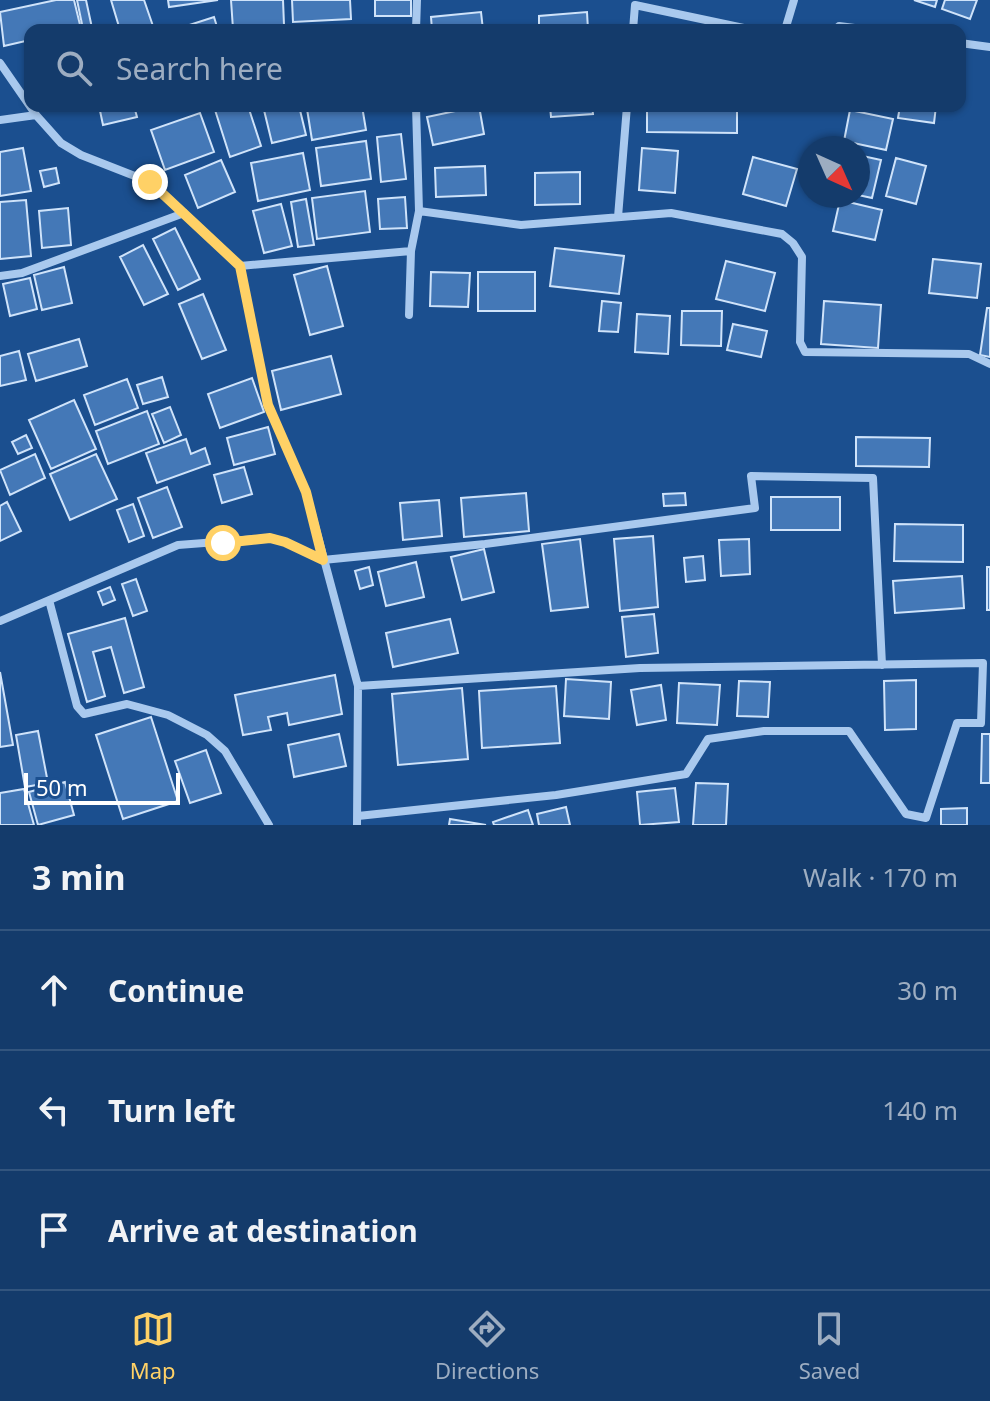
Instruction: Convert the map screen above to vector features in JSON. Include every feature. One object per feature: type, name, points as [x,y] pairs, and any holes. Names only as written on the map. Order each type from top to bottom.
[{"type":"street","points":[[416,24],[417,0]]},
{"type":"street","points":[[787,24],[794,0]]},
{"type":"street","points":[[633,24],[635,5],[725,24]]},
{"type":"street","points":[[966,44],[990,47]]},
{"type":"street","points":[[0,63],[24,98]]},
{"type":"street","points":[[34,112],[61,143],[81,155],[150,182],[240,266],[268,405],[306,492],[358,686],[358,821],[686,774],[708,739],[778,731],[849,731],[906,814],[926,818],[957,723],[981,723],[983,663],[640,668],[358,686]]},
{"type":"street","points":[[409,315],[411,251],[419,211],[416,112]]},
{"type":"street","points":[[618,217],[627,112]]},
{"type":"street","points":[[0,120],[36,115]]},
{"type":"street","points":[[419,211],[521,225],[671,213],[782,234],[802,257],[800,342],[805,352],[969,354],[990,364]]},
{"type":"street","points":[[0,276],[22,273],[184,213]]},
{"type":"street","points":[[240,266],[411,251]]},
{"type":"street","points":[[0,621],[178,545],[270,538],[323,560],[485,544],[755,508],[751,476],[873,478],[882,665]]},
{"type":"street","points":[[49,600],[80,711],[84,714],[127,704],[168,715],[207,735],[225,751],[269,825]]},
{"type":"building","points":[[56,0],[74,0],[80,24],[24,24],[24,41],[4,46],[0,12]]},
{"type":"building","points":[[77,0],[86,0],[91,24],[82,24]]},
{"type":"building","points":[[111,0],[144,0],[152,24],[118,24]]},
{"type":"building","points":[[168,0],[218,0],[169,7]]},
{"type":"building","points":[[231,0],[283,0],[284,24],[233,24]]},
{"type":"building","points":[[292,0],[350,0],[351,19],[293,22]]},
{"type":"building","points":[[375,0],[411,0],[411,16],[375,16]]},
{"type":"building","points":[[914,0],[937,0],[935,7]]},
{"type":"building","points":[[945,0],[977,0],[970,19],[942,9]]},
{"type":"building","points":[[481,12],[482,24],[432,24],[431,17]]},
{"type":"building","points":[[587,12],[588,24],[539,24],[539,16]]},
{"type":"building","points":[[214,17],[216,24],[192,24]]},
{"type":"building","points":[[100,112],[136,112],[137,117],[103,125]]},
{"type":"building","points":[[216,112],[250,112],[261,146],[230,157]]},
{"type":"building","points":[[264,112],[300,112],[306,135],[272,143]]},
{"type":"building","points":[[307,112],[363,112],[366,130],[312,140]]},
{"type":"building","points":[[451,112],[480,112],[484,134],[433,145],[427,117]]},
{"type":"building","points":[[551,112],[593,114],[551,117]]},
{"type":"building","points":[[647,112],[737,112],[737,133],[647,132]]},
{"type":"building","points":[[850,112],[893,119],[886,150],[870,147],[870,136],[845,136]]},
{"type":"building","points":[[899,112],[935,112],[934,123],[898,118]]},
{"type":"building","points":[[200,113],[214,152],[165,170],[151,130]]},
{"type":"building","points":[[401,134],[406,179],[381,182],[377,137]]},
{"type":"building","points":[[366,141],[371,179],[321,186],[316,148]]},
{"type":"building","points":[[23,148],[31,191],[0,196],[0,152]]},
{"type":"building","points":[[642,148],[678,151],[675,193],[639,190]]},
{"type":"building","points":[[303,153],[310,190],[258,201],[251,163]]},
{"type":"building","points":[[753,157],[797,169],[786,206],[743,194]]},
{"type":"building","points":[[870,158],[881,160],[870,198]]},
{"type":"building","points":[[896,158],[926,166],[916,204],[886,196]]},
{"type":"building","points":[[221,160],[235,192],[198,208],[185,175]]},
{"type":"building","points":[[485,166],[486,195],[436,197],[435,168]]},
{"type":"building","points":[[56,168],[59,183],[44,187],[40,171]]},
{"type":"building","points":[[580,172],[580,204],[535,205],[535,173]]},
{"type":"building","points":[[365,191],[370,232],[317,239],[312,198]]},
{"type":"building","points":[[405,197],[407,228],[380,229],[378,199]]},
{"type":"building","points":[[306,199],[314,245],[298,247],[291,202]]},
{"type":"building","points":[[26,200],[31,256],[0,259],[0,202]]},
{"type":"building","points":[[281,204],[292,246],[264,253],[253,211]]},
{"type":"building","points":[[68,208],[71,245],[42,248],[39,211]]},
{"type":"building","points":[[838,208],[882,210],[875,240],[833,231]]},
{"type":"building","points":[[175,228],[200,279],[178,290],[153,239]]},
{"type":"building","points":[[143,245],[168,294],[144,305],[120,257]]},
{"type":"building","points":[[555,248],[624,256],[619,294],[550,286]]},
{"type":"building","points":[[933,259],[981,264],[977,298],[929,293]]},
{"type":"building","points":[[726,261],[775,273],[765,311],[716,299]]},
{"type":"building","points":[[327,266],[343,326],[310,335],[294,275]]},
{"type":"building","points":[[64,267],[72,303],[42,310],[34,275]]},
{"type":"building","points":[[431,272],[470,273],[468,307],[430,306]]},
{"type":"building","points":[[478,272],[535,272],[535,311],[478,311]]},
{"type":"building","points":[[30,278],[37,309],[10,316],[3,284]]},
{"type":"building","points":[[203,294],[226,350],[202,359],[179,304]]},
{"type":"building","points":[[602,301],[621,303],[618,332],[599,331]]},
{"type":"building","points":[[824,301],[881,305],[878,348],[821,344]]},
{"type":"building","points":[[987,308],[990,308],[990,357],[980,355]]},
{"type":"building","points":[[682,311],[722,311],[721,346],[681,345]]},
{"type":"building","points":[[637,314],[670,316],[668,354],[635,352]]},
{"type":"building","points":[[733,324],[767,331],[761,357],[727,350]]},
{"type":"building","points":[[79,339],[87,366],[36,381],[28,354]]},
{"type":"building","points":[[19,351],[26,380],[0,386],[0,356]]},
{"type":"building","points":[[331,356],[341,394],[281,410],[272,371]]},
{"type":"building","points":[[162,377],[168,397],[143,404],[137,385]]},
{"type":"building","points":[[252,378],[264,412],[220,428],[208,394]]},
{"type":"building","points":[[127,379],[138,408],[95,425],[84,395]]},
{"type":"building","points":[[74,400],[96,449],[51,469],[29,420]]},
{"type":"building","points":[[170,407],[181,435],[164,443],[152,414]]},
{"type":"building","points":[[147,411],[159,444],[108,464],[96,431]]},
{"type":"building","points":[[268,427],[275,454],[234,465],[227,438]]},
{"type":"building","points":[[26,435],[32,448],[18,454],[12,442]]},
{"type":"building","points":[[856,437],[930,438],[929,467],[856,466]]},
{"type":"building","points":[[186,439],[191,454],[205,448],[210,464],[157,483],[146,453]]},
{"type":"building","points":[[35,454],[45,478],[10,495],[0,470]]},
{"type":"building","points":[[96,454],[117,499],[70,520],[50,474]]},
{"type":"building","points":[[244,467],[252,494],[222,503],[214,475]]},
{"type":"building","points":[[167,487],[182,527],[153,538],[138,498]]},
{"type":"building","points":[[526,493],[529,531],[464,537],[461,498]]},
{"type":"building","points":[[685,493],[686,505],[664,506],[663,494]]},
{"type":"building","points":[[771,497],[840,497],[840,530],[771,530]]},
{"type":"building","points":[[439,500],[442,536],[403,540],[400,503]]},
{"type":"building","points":[[7,502],[21,531],[0,541],[0,506]]},
{"type":"building","points":[[133,504],[144,536],[129,542],[117,510]]},
{"type":"building","points":[[895,524],[963,525],[963,562],[894,561]]},
{"type":"building","points":[[653,536],[658,607],[620,611],[614,539]]},
{"type":"building","points":[[580,539],[588,607],[551,611],[542,544]]},
{"type":"building","points":[[749,539],[750,574],[721,576],[719,540]]},
{"type":"building","points":[[484,549],[494,592],[462,600],[451,557]]},
{"type":"building","points":[[703,556],[705,580],[686,582],[684,558]]},
{"type":"building","points":[[416,562],[424,597],[386,606],[378,572]]},
{"type":"building","points":[[369,567],[373,585],[360,589],[355,571]]},
{"type":"building","points":[[987,567],[990,567],[990,610],[987,610]]},
{"type":"building","points":[[962,576],[964,608],[895,613],[893,581]]},
{"type":"building","points":[[136,579],[147,611],[133,616],[122,584]]},
{"type":"building","points":[[110,587],[115,600],[103,605],[98,592]]},
{"type":"building","points":[[654,614],[658,653],[626,657],[622,617]]},
{"type":"building","points":[[125,618],[144,687],[124,693],[111,647],[93,652],[105,696],[87,702],[68,634]]},
{"type":"building","points":[[450,619],[458,653],[393,667],[386,633]]},
{"type":"building","points":[[0,672],[13,745],[0,747]]},
{"type":"building","points":[[335,675],[342,714],[289,725],[287,713],[268,717],[271,730],[243,735],[235,695]]},
{"type":"building","points":[[566,679],[611,682],[609,719],[564,716]]},
{"type":"building","points":[[916,680],[916,729],[885,730],[884,681]]},
{"type":"building","points":[[739,681],[770,682],[768,717],[737,716]]},
{"type":"building","points":[[679,683],[720,685],[717,725],[677,723]]},
{"type":"building","points":[[661,685],[666,720],[637,725],[631,690]]},
{"type":"building","points":[[556,686],[560,743],[482,748],[479,691]]},
{"type":"building","points":[[462,688],[468,759],[398,765],[392,694]]},
{"type":"building","points":[[151,717],[178,801],[123,819],[96,735]]},
{"type":"building","points":[[38,731],[48,783],[25,787],[16,735]]},
{"type":"building","points":[[339,734],[346,766],[294,777],[288,745]]},
{"type":"building","points":[[982,734],[990,734],[990,783],[981,783]]},
{"type":"building","points":[[206,750],[221,793],[190,803],[175,761]]},
{"type":"building","points":[[65,782],[74,815],[38,825],[29,792]]},
{"type":"building","points":[[696,783],[728,784],[726,825],[693,825]]},
{"type":"building","points":[[675,788],[679,822],[640,825],[637,792]]},
{"type":"building","points":[[24,789],[34,825],[0,825],[0,793]]},
{"type":"building","points":[[566,807],[570,825],[539,825],[537,814]]},
{"type":"building","points":[[967,808],[967,825],[941,825],[941,809]]},
{"type":"building","points":[[528,810],[533,825],[494,825],[493,822]]},
{"type":"building","points":[[450,819],[486,825],[449,825]]},
{"type":"route","points":[[150,182],[240,266],[268,405],[306,492],[323,560],[270,538],[223,543]]}]
